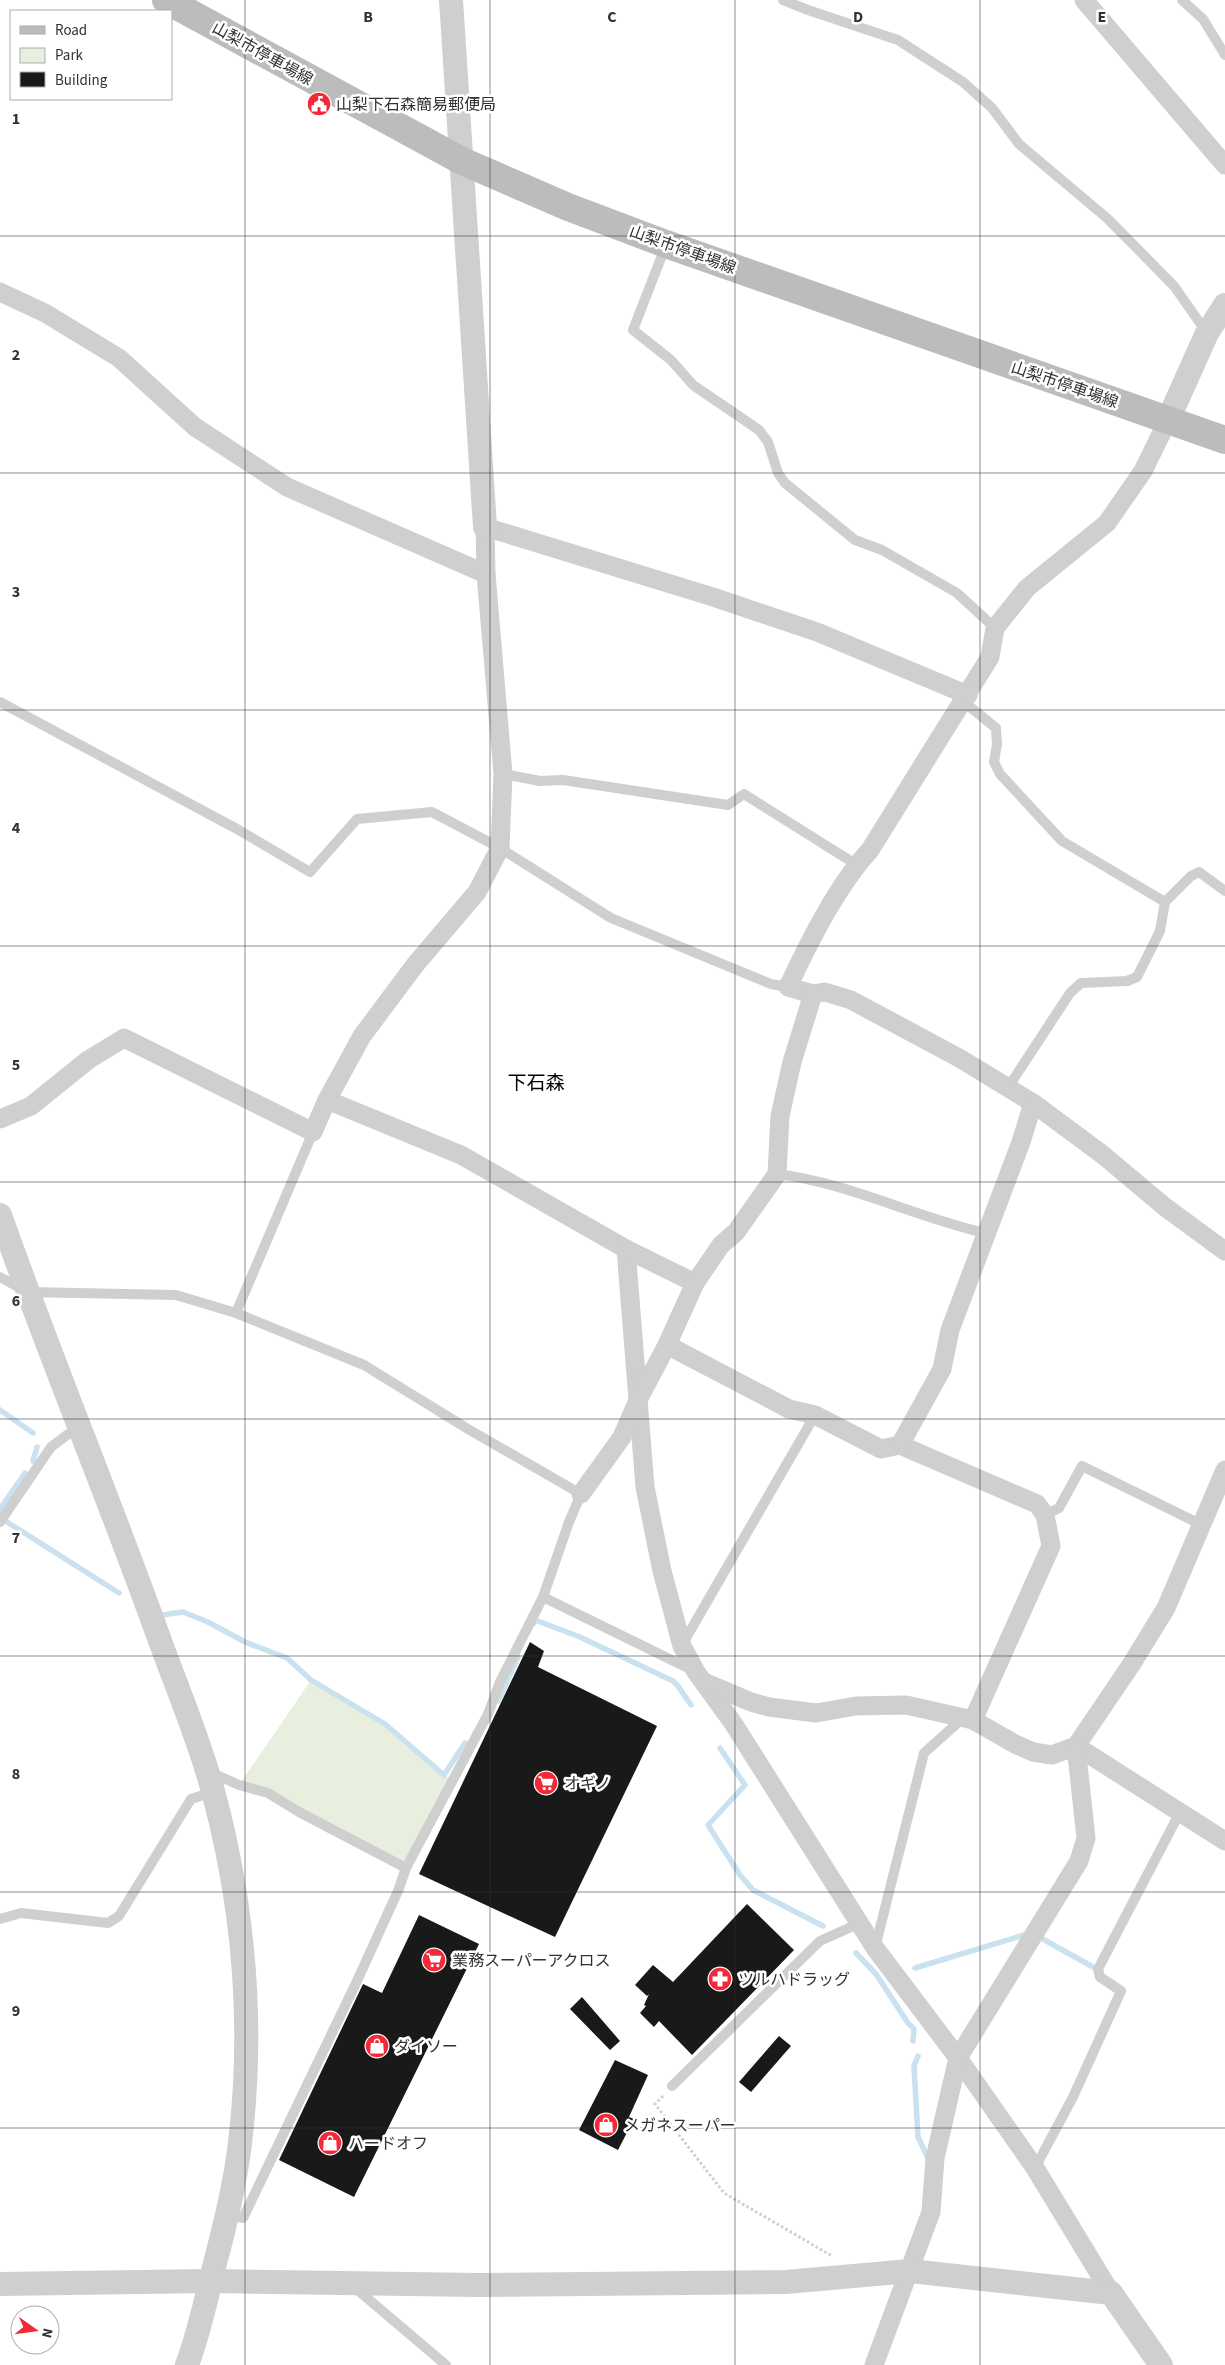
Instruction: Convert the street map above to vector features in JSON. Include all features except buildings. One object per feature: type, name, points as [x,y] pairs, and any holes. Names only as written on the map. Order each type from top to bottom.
[{"type":"main road","name":"山梨市停車場線","points":[[166,0],[462,161],[568,208],[1225,440]]},
{"type":"street","points":[[0,1119],[31,1106],[88,1060],[124,1038],[313,1132],[327,1100],[362,1036],[415,965],[477,892],[500,848],[503,774],[486,574],[485,527],[452,0]]},
{"type":"street","points":[[1084,0],[1225,165]]},
{"type":"street","points":[[0,292],[45,313],[119,358],[195,427],[287,487],[486,574]]},
{"type":"street","points":[[1225,305],[1207,333],[1143,471],[1107,523],[1027,588],[995,628],[990,657],[966,699],[870,850],[856,865],[804,953],[788,987],[813,994],[825,992],[850,1000],[1009,1086],[1103,1155],[1165,1207],[1225,1251]]},
{"type":"street","points":[[485,527],[713,597],[817,632],[966,699]]},
{"type":"street","points":[[581,1494],[622,1437],[639,1398],[667,1345],[695,1282],[721,1246],[736,1232],[777,1174],[780,1116],[792,1062],[813,994]]},
{"type":"street","points":[[327,1100],[461,1155],[626,1249],[695,1282]]},
{"type":"street","points":[[900,1445],[942,1369],[950,1330],[1034,1103]]},
{"type":"street","points":[[0,1215],[27,1292],[126,1546],[210,1782],[228,1858],[244,1960],[247,2014],[246,2072],[240,2145],[227,2215],[196,2340],[187,2365]]},
{"type":"street","points":[[626,1249],[645,1487],[662,1571],[682,1646],[700,1677],[733,1723],[875,1948],[958,2058],[1035,2168],[1111,2293],[1161,2365]]},
{"type":"street","points":[[667,1345],[789,1409],[815,1416],[881,1449],[900,1445],[1037,1504],[1045,1515],[1051,1546],[968,1719]]},
{"type":"street","points":[[700,1677],[751,1702],[769,1707],[816,1713],[856,1706],[906,1705],[968,1719],[1033,1752],[1052,1755],[1076,1746],[1131,1665],[1166,1608],[1202,1524],[1216,1502],[1225,1470]]},
{"type":"street","points":[[1076,1746],[1225,1841]]},
{"type":"street","points":[[874,2365],[931,2212],[935,2158],[958,2058],[1079,1862],[1086,1838],[1076,1746]]},
{"type":"street","points":[[0,2284],[211,2281],[478,2285],[786,2282],[910,2271],[1111,2293]]},
{"type":"lane","points":[[783,0],[898,40],[964,82],[992,108],[1019,144],[1108,219],[1174,286],[1207,333]]},
{"type":"lane","points":[[1182,0],[1203,19],[1225,55]]},
{"type":"lane","points":[[666,244],[633,330],[671,360],[694,385],[759,430],[768,442],[778,472],[785,483],[855,540],[882,550],[958,594],[995,628]]},
{"type":"lane","points":[[966,699],[996,728],[997,744],[994,762],[1000,774],[1062,841],[1165,902]]},
{"type":"lane","points":[[0,702],[237,829],[310,872],[357,818],[432,812],[500,848],[611,918],[770,984],[788,987]]},
{"type":"lane","points":[[503,774],[540,781],[563,780],[728,805],[744,794],[856,865]]},
{"type":"lane","points":[[1009,1086],[1070,993],[1081,984],[1128,981],[1138,976],[1160,931],[1165,902],[1191,876],[1199,872],[1225,891]]},
{"type":"lane","points":[[236,1313],[313,1132]]},
{"type":"lane","points":[[777,1174],[803,1177],[953,1226],[985,1233]]},
{"type":"lane","points":[[0,1277],[27,1292],[176,1295],[236,1313],[364,1365],[461,1425],[581,1494],[569,1522],[543,1597],[500,1682],[488,1714],[406,1868],[398,1891],[337,2022],[243,2218],[227,2215]]},
{"type":"lane","points":[[682,1646],[815,1416]]},
{"type":"lane","points":[[0,1522],[51,1447],[80,1425]]},
{"type":"lane","points":[[1045,1515],[1059,1508],[1082,1466],[1202,1524]]},
{"type":"lane","points":[[543,1597],[700,1677]]},
{"type":"lane","points":[[875,1948],[924,1753],[968,1719]]},
{"type":"lane","points":[[0,1919],[21,1913],[108,1923],[119,1916],[191,1799],[210,1782],[239,1785],[268,1793],[299,1812],[406,1868]]},
{"type":"lane","points":[[1035,2168],[1073,2096],[1121,1991],[1100,1977],[1098,1969],[1180,1812]]},
{"type":"lane","points":[[672,2086],[820,1941],[860,1923]]},
{"type":"lane","points":[[350,2283],[446,2365]]},
{"type":"path","points":[[672,2086],[655,2104],[724,2193],[834,2257]]},
{"type":"green space","points":[[311,1680],[385,1724],[452,1781],[406,1868],[299,1812],[239,1785]]},
{"type":"waterway","points":[[0,1410],[33,1433]]},
{"type":"waterway","points":[[33,1461],[37,1447]]},
{"type":"waterway","points":[[0,1509],[25,1473]]},
{"type":"waterway","points":[[7,1522],[119,1593]]},
{"type":"waterway","points":[[162,1615],[183,1612],[208,1622],[245,1642],[287,1658],[311,1680],[385,1724],[444,1775],[465,1743]]},
{"type":"waterway","points":[[533,1624],[535,1620],[580,1637],[673,1681],[691,1705]]},
{"type":"waterway","points":[[498,1701],[518,1657]]},
{"type":"waterway","points":[[720,1748],[745,1785],[708,1825],[740,1875],[753,1890],[823,1926]]},
{"type":"waterway","points":[[915,1968],[1024,1935]]},
{"type":"waterway","points":[[1041,1938],[1093,1967]]},
{"type":"waterway","points":[[856,1953],[876,1974],[908,2023],[914,2029],[913,2041]]},
{"type":"waterway","points":[[918,2056],[914,2066],[918,2137],[928,2158]]},
{"type":"place","name":"山梨下石森簡易郵便局","points":[[319,104]]},
{"type":"place","name":"オギノ","points":[[546,1783]]},
{"type":"place","name":"業務スーパーアクロス","points":[[434,1960]]},
{"type":"place","name":"ツルハドラッグ","points":[[720,1979]]},
{"type":"place","name":"ダイソー","points":[[377,2046]]},
{"type":"place","name":"メガネスーパー","points":[[606,2125]]},
{"type":"place","name":"ハードオフ","points":[[330,2143]]},
{"type":"district","name":"下石森","points":[[536,1082]]}]
